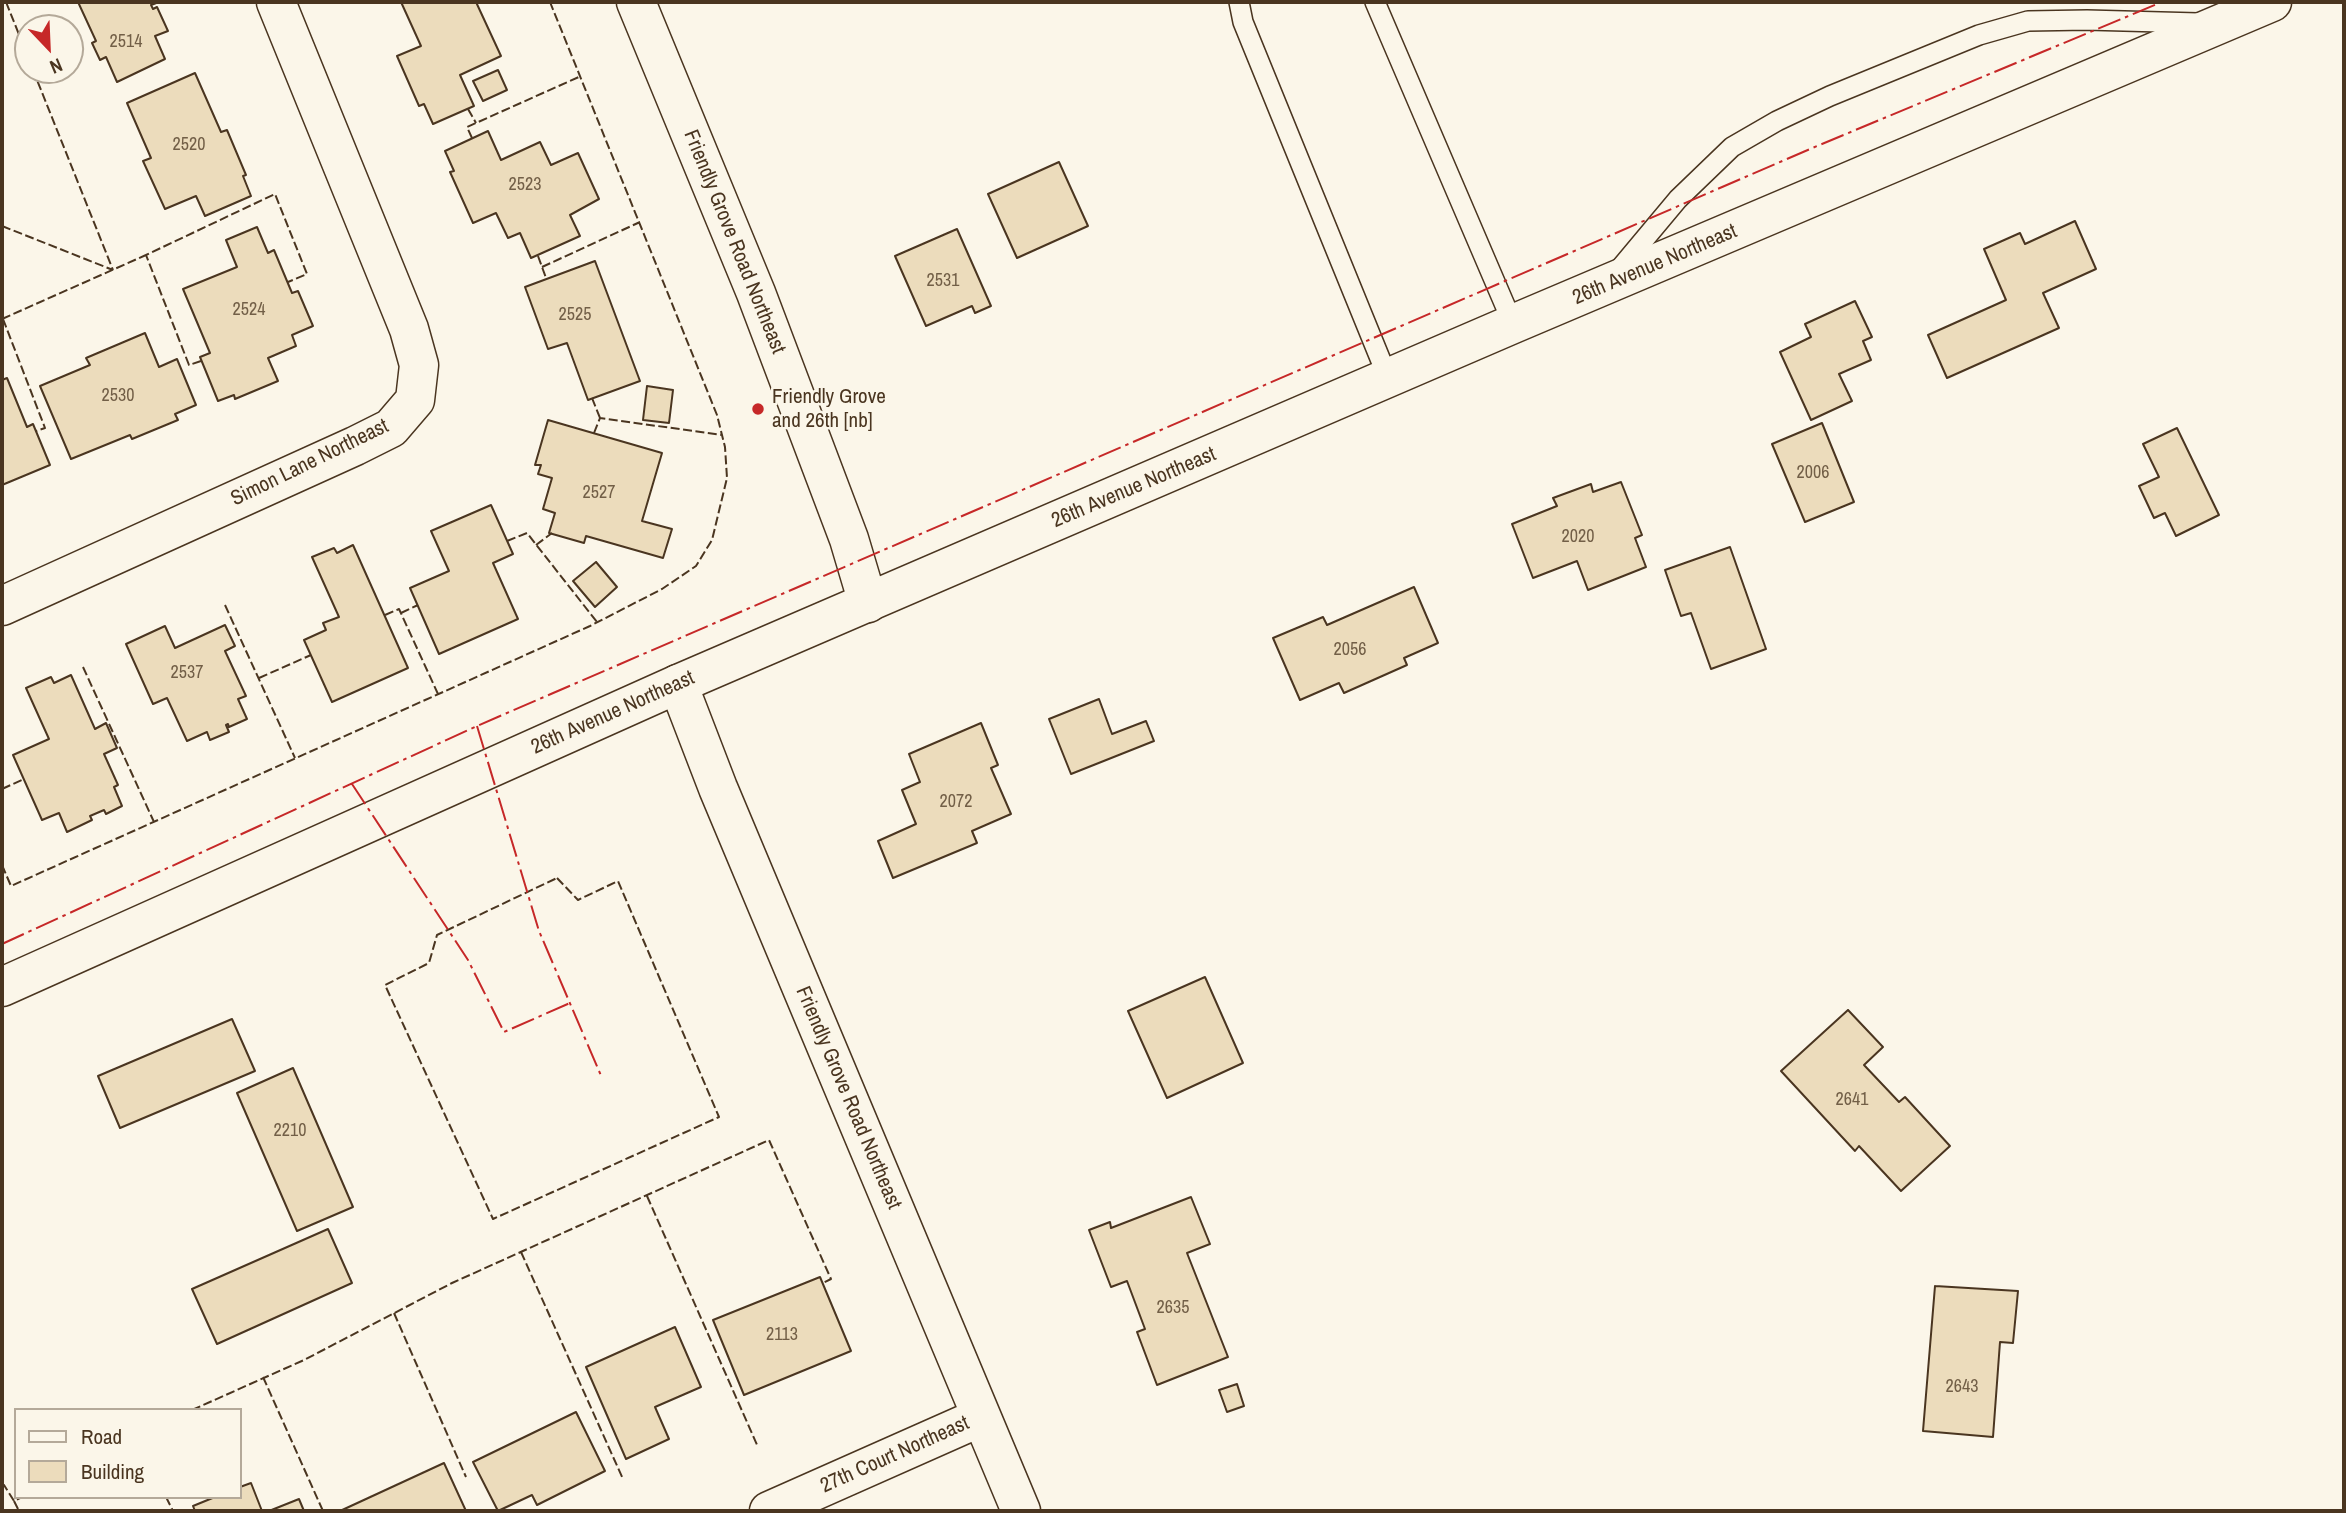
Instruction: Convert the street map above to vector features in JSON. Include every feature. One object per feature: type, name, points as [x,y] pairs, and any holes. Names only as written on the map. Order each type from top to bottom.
[{"type":"street","name":"Simon Lane Northeast","points":[[2,606],[355,446],[391,428],[415,400],[419,365],[409,329],[276,2]]},
{"type":"street","name":"Friendly Grove Road Northeast","points":[[636,2],[757,293],[849,539],[868,603]]},
{"type":"street","name":"26th Avenue Northeast","points":[[2,987],[678,684],[1513,324],[2272,2]]},
{"type":"street","name":"Friendly Grove Road Northeast","points":[[678,684],[718,788],[1021,1511]]},
{"type":"street","name":"27th Court Northeast","points":[[769,1511],[981,1417]]},
{"type":"lane","points":[[1239,2],[1243,22],[1388,378]]},
{"type":"lane","points":[[1375,2],[1513,324]]},
{"type":"lane","points":[[1605,286],[1678,199],[1732,146],[1830,96],[1979,35],[2028,21],[2220,24]]},
{"type":"building","points":[[78,2],[159,2],[151,5],[153,9],[157,7],[168,31],[155,36],[165,59],[117,82],[106,57],[100,60],[92,43],[96,41]]},
{"type":"building","points":[[401,2],[476,2],[501,56],[460,75],[474,106],[433,124],[424,104],[419,106],[397,56],[421,46]]},
{"type":"building","points":[[498,70],[507,90],[483,101],[473,81]]},
{"type":"building","points":[[195,73],[221,132],[227,130],[246,175],[243,176],[251,196],[205,216],[196,196],[165,209],[143,161],[151,158],[127,103]]},
{"type":"building","points":[[488,131],[501,160],[540,142],[551,165],[578,153],[599,199],[570,215],[580,236],[531,258],[520,233],[508,238],[496,213],[473,223],[450,172],[454,171],[445,151]]},
{"type":"building","points":[[1059,162],[1088,226],[1017,258],[988,194]]},
{"type":"building","points":[[2075,221],[2096,269],[2043,293],[2059,328],[1947,378],[1928,335],[2006,300],[1984,249],[2020,233],[2025,244]]},
{"type":"building","points":[[257,227],[268,253],[274,250],[292,293],[298,291],[313,326],[292,335],[296,346],[268,358],[278,381],[235,399],[234,395],[218,401],[200,357],[210,353],[183,289],[237,267],[226,240]]},
{"type":"building","points":[[957,229],[991,306],[975,313],[972,306],[926,326],[895,256]]},
{"type":"building","points":[[595,261],[640,381],[588,400],[567,343],[548,349],[525,287]]},
{"type":"building","points":[[1855,301],[1872,337],[1863,341],[1871,360],[1839,374],[1852,401],[1811,420],[1780,352],[1811,337],[1805,324]]},
{"type":"building","points":[[145,333],[159,367],[177,359],[196,405],[175,414],[178,420],[132,439],[130,435],[71,459],[40,386],[90,365],[86,358]]},
{"type":"building","points":[[7,378],[27,427],[33,424],[50,465],[2,485],[2,380]]},
{"type":"building","points":[[647,386],[673,390],[669,423],[643,420]]},
{"type":"building","points":[[548,420],[662,453],[642,521],[672,529],[663,558],[586,536],[584,543],[549,533],[555,513],[543,509],[552,478],[538,474],[541,465],[535,465]]},
{"type":"building","points":[[1822,423],[1854,502],[1805,522],[1772,444]]},
{"type":"building","points":[[2177,428],[2219,515],[2176,536],[2165,513],[2154,518],[2139,486],[2159,477],[2143,444]]},
{"type":"building","points":[[1621,482],[1642,535],[1635,538],[1646,567],[1588,590],[1577,561],[1533,578],[1512,524],[1557,506],[1553,498],[1591,484],[1593,492]]},
{"type":"building","points":[[491,505],[513,554],[493,563],[518,619],[439,654],[410,588],[449,571],[431,531]]},
{"type":"building","points":[[353,545],[408,668],[332,702],[304,640],[326,630],[323,623],[339,617],[312,557],[334,548],[337,553]]},
{"type":"building","points":[[1730,547],[1766,649],[1711,669],[1691,613],[1681,616],[1665,570]]},
{"type":"building","points":[[596,562],[617,587],[595,607],[573,581]]},
{"type":"building","points":[[1414,587],[1438,643],[1404,658],[1407,665],[1344,693],[1339,683],[1300,700],[1273,638],[1323,617],[1327,625]]},
{"type":"building","points":[[225,625],[235,646],[225,651],[246,696],[238,699],[247,719],[229,727],[226,725],[229,732],[210,740],[207,732],[187,741],[167,698],[153,704],[126,644],[165,626],[175,648]]},
{"type":"building","points":[[71,675],[95,729],[106,723],[117,748],[104,754],[118,785],[114,787],[122,806],[106,814],[104,810],[90,816],[92,820],[67,832],[59,813],[42,820],[13,755],[49,739],[26,688],[51,677],[54,683]]},
{"type":"building","points":[[1099,699],[1112,734],[1146,721],[1154,741],[1071,774],[1049,719]]},
{"type":"building","points":[[981,723],[998,765],[991,768],[1011,814],[972,831],[977,843],[893,878],[878,841],[916,824],[902,790],[920,782],[909,754]]},
{"type":"building","points":[[1205,977],[1243,1063],[1167,1098],[1128,1011]]},
{"type":"building","points":[[1848,1010],[1883,1047],[1864,1065],[1899,1102],[1905,1097],[1950,1146],[1901,1191],[1859,1146],[1855,1151],[1781,1071]]},
{"type":"building","points":[[232,1019],[255,1071],[120,1128],[98,1076]]},
{"type":"building","points":[[293,1068],[353,1207],[297,1231],[237,1093]]},
{"type":"building","points":[[1191,1197],[1210,1244],[1187,1253],[1228,1357],[1157,1385],[1137,1332],[1145,1329],[1127,1281],[1111,1287],[1089,1230],[1110,1222],[1111,1228]]},
{"type":"building","points":[[328,1229],[352,1283],[217,1344],[192,1289]]},
{"type":"building","points":[[820,1277],[851,1351],[744,1395],[713,1320]]},
{"type":"building","points":[[1935,1286],[2018,1291],[2013,1343],[2000,1342],[1993,1437],[1923,1431]]},
{"type":"building","points":[[675,1327],[701,1387],[655,1407],[669,1439],[626,1459],[586,1367]]},
{"type":"building","points":[[1237,1384],[1244,1406],[1227,1412],[1219,1390]]},
{"type":"building","points":[[576,1412],[605,1471],[537,1505],[532,1495],[498,1511],[473,1462]]},
{"type":"building","points":[[444,1463],[466,1511],[340,1511]]},
{"type":"building","points":[[251,1483],[262,1511],[195,1511],[193,1506],[210,1499],[242,1499],[242,1486]]},
{"type":"building","points":[[299,1499],[304,1511],[269,1511]]},
{"type":"fence","points":[[6,2],[14,22]]},
{"type":"fence","points":[[2,865],[11,886],[590,626],[662,589],[696,566],[712,540],[727,478],[725,447],[717,415],[550,2]]},
{"type":"fence","points":[[472,138],[467,127],[581,76]]},
{"type":"fence","points":[[39,84],[113,270]]},
{"type":"fence","points":[[468,109],[476,123]]},
{"type":"fence","points":[[201,361],[189,365],[146,255],[275,194],[307,274],[288,282]]},
{"type":"fence","points":[[542,267],[640,222]]},
{"type":"fence","points":[[2,226],[113,270]]},
{"type":"fence","points":[[2,319],[146,255]]},
{"type":"fence","points":[[538,256],[546,278]]},
{"type":"fence","points":[[3,319],[45,428],[36,431]]},
{"type":"fence","points":[[592,398],[600,418]]},
{"type":"fence","points":[[594,433],[600,418],[722,435]]},
{"type":"fence","points":[[507,541],[527,533],[597,622]]},
{"type":"fence","points":[[536,545],[552,533]]},
{"type":"fence","points":[[225,605],[295,758]]},
{"type":"fence","points":[[401,613],[418,605]]},
{"type":"fence","points":[[385,615],[399,609],[438,694]]},
{"type":"fence","points":[[259,678],[311,655]]},
{"type":"fence","points":[[83,667],[154,822]]},
{"type":"fence","points":[[2,789],[24,779]]},
{"type":"fence","points":[[557,878],[578,900],[618,881],[719,1117],[493,1219],[385,985],[429,963],[437,935],[557,878]]},
{"type":"fence","points":[[196,1408],[304,1360],[452,1283],[769,1140],[831,1279],[823,1283]]},
{"type":"fence","points":[[647,1196],[758,1447]]},
{"type":"fence","points":[[521,1252],[623,1479]]},
{"type":"fence","points":[[394,1313],[466,1477]]},
{"type":"fence","points":[[263,1377],[323,1511]]},
{"type":"fence","points":[[2,1487],[4,1485],[14,1501],[18,1499]]},
{"type":"fence","points":[[167,1499],[173,1511]]},
{"type":"fence","points":[[14,1501],[19,1511]]},
{"type":"power","points":[[2,944],[477,726],[1810,149],[2162,2]]},
{"type":"power","points":[[477,726],[539,931],[602,1078]]},
{"type":"power","points":[[352,784],[468,960],[504,1032],[570,1003]]},
{"type":"place","name":"Friendly Grove and 26th [nb]","points":[[758,409]]}]
